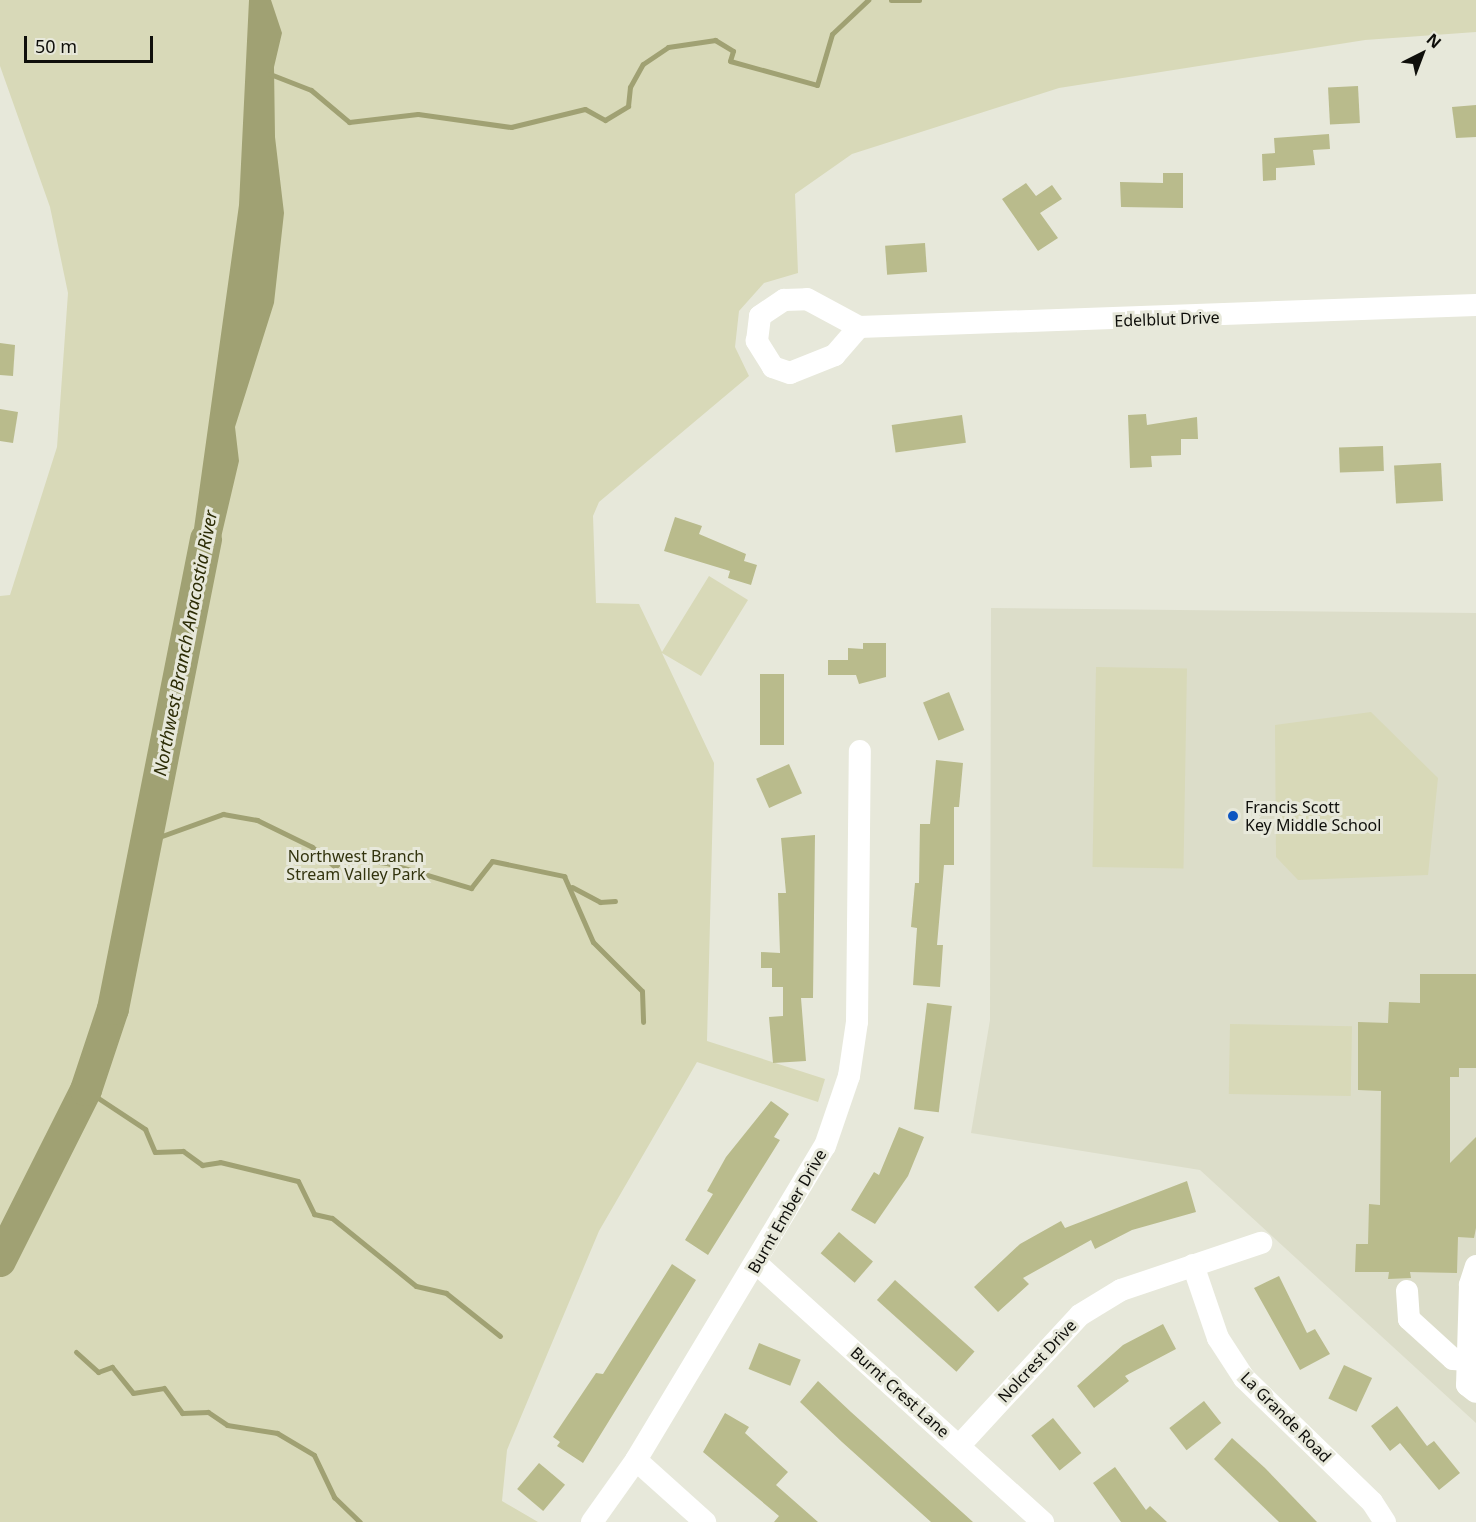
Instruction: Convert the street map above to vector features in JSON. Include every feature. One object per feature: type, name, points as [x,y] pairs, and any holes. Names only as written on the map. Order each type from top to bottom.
[{"type":"street","name":"Edelblut Drive","points":[[859,327],[1476,305]]},
{"type":"street","name":"Burnt Ember Drive","points":[[592,1522],[636,1460],[825,1146],[849,1076],[857,1022],[860,751]]},
{"type":"street","name":"Nolcrest Drive","points":[[959,1446],[1080,1315],[1120,1290],[1261,1243]]},
{"type":"street","name":"Burnt Crest Lane","points":[[756,1263],[1043,1522]]},
{"type":"street","name":"La Grande Road","points":[[1193,1265],[1218,1338],[1244,1378],[1372,1502],[1385,1522]]},
{"type":"street","points":[[1476,1266],[1470,1285],[1467,1360],[1467,1384],[1476,1392]]},
{"type":"street","points":[[1407,1291],[1409,1319],[1452,1359],[1467,1360]]},
{"type":"street","points":[[636,1460],[705,1522]]},
{"type":"shaded area","points":[[249,0],[271,0],[282,33],[274,67],[275,137],[284,213],[274,303],[235,427],[239,461],[204,610],[191,550],[239,205]]},
{"type":"shaded area","name":"Francis Scott Key Middle School","points":[[991,608],[1476,613],[1476,1423],[1200,1170],[971,1133],[990,1020]]},
{"type":"green space","name":"Northwest Branch Stream Valley Park","points":[[0,0],[1476,0],[1476,32],[1365,40],[1059,88],[852,154],[795,194],[798,273],[764,283],[739,311],[735,347],[749,376],[599,502],[593,516],[596,603],[639,604],[662,652],[709,576],[748,600],[701,676],[662,653],[714,763],[707,1041],[825,1079],[818,1102],[697,1062],[599,1231],[507,1450],[502,1501],[538,1522],[0,1522],[0,596],[10,595],[57,447],[68,293],[50,207],[0,66]]},
{"type":"green space","points":[[1096,667],[1187,669],[1183,869],[1093,867]]},
{"type":"green space","points":[[1371,712],[1438,778],[1428,875],[1298,880],[1276,857],[1275,725]]},
{"type":"green space","points":[[1230,1024],[1352,1026],[1351,1096],[1229,1094]]},
{"type":"building","points":[[1358,86],[1360,123],[1330,125],[1328,88]]},
{"type":"building","points":[[1476,105],[1476,137],[1456,138],[1452,107]]},
{"type":"building","points":[[1329,134],[1330,149],[1313,150],[1315,165],[1276,168],[1276,180],[1263,181],[1262,154],[1275,153],[1274,138]]},
{"type":"building","points":[[1163,173],[1183,173],[1183,208],[1121,207],[1120,182],[1163,183]]},
{"type":"building","points":[[1026,183],[1036,196],[1052,185],[1062,199],[1040,213],[1058,238],[1038,251],[1002,199]]},
{"type":"building","points":[[925,243],[927,272],[887,275],[885,246]]},
{"type":"building","points":[[0,343],[15,345],[13,376],[0,375]]},
{"type":"building","points":[[0,409],[18,412],[13,443],[0,441]]},
{"type":"building","points":[[1146,414],[1147,425],[1197,417],[1198,439],[1181,439],[1181,455],[1151,456],[1152,467],[1130,468],[1128,415]]},
{"type":"building","points":[[962,415],[966,443],[896,453],[892,425]]},
{"type":"building","points":[[1383,446],[1384,471],[1340,473],[1339,448]]},
{"type":"building","points":[[1441,463],[1443,501],[1396,503],[1394,465]]},
{"type":"building","points":[[675,517],[702,526],[699,534],[746,554],[744,561],[757,565],[751,585],[728,578],[730,571],[664,551]]},
{"type":"building","points":[[863,643],[886,643],[886,677],[859,684],[856,675],[828,675],[828,660],[848,660],[848,648],[863,649]]},
{"type":"building","points":[[760,674],[784,674],[784,745],[760,745]]},
{"type":"building","points":[[949,692],[964,730],[938,741],[923,702]]},
{"type":"building","points":[[936,760],[963,763],[959,807],[954,807],[954,865],[944,865],[937,945],[943,945],[940,987],[913,985],[917,928],[911,927],[915,883],[919,883],[920,824],[930,824]]},
{"type":"building","points":[[789,764],[802,793],[769,808],[756,779]]},
{"type":"building","points":[[815,835],[813,998],[801,998],[806,1061],[773,1063],[769,1017],[783,1016],[783,987],[772,987],[772,968],[761,968],[761,952],[780,953],[778,893],[786,893],[781,838]]},
{"type":"building","points":[[1420,974],[1476,974],[1476,1068],[1459,1068],[1459,1077],[1450,1077],[1450,1163],[1476,1137],[1476,1228],[1474,1238],[1458,1237],[1457,1273],[1410,1272],[1411,1278],[1388,1279],[1389,1272],[1355,1272],[1356,1244],[1368,1244],[1369,1204],[1380,1205],[1381,1091],[1358,1090],[1358,1022],[1388,1023],[1389,1002],[1420,1003]]},
{"type":"building","points":[[927,1003],[952,1006],[939,1112],[914,1109]]},
{"type":"building","points":[[771,1101],[789,1114],[774,1137],[780,1140],[708,1255],[685,1240],[713,1194],[707,1191],[726,1157]]},
{"type":"building","points":[[899,1127],[924,1137],[908,1176],[875,1224],[851,1210],[874,1172],[879,1175]]},
{"type":"building","points":[[1187,1181],[1196,1212],[1132,1230],[1095,1249],[1091,1240],[1023,1278],[1029,1284],[998,1312],[974,1287],[1020,1244],[1061,1221],[1065,1228]]},
{"type":"building","points":[[839,1232],[873,1262],[855,1283],[821,1253]]},
{"type":"building","points":[[672,1264],[696,1280],[583,1463],[557,1446],[560,1442],[553,1437],[596,1373],[603,1374]]},
{"type":"building","points":[[1279,1276],[1307,1333],[1315,1329],[1330,1354],[1300,1370],[1254,1288]]},
{"type":"building","points":[[895,1280],[975,1352],[956,1372],[877,1300]]},
{"type":"building","points":[[1163,1324],[1176,1349],[1125,1376],[1129,1381],[1094,1408],[1077,1386],[1123,1345]]},
{"type":"building","points":[[759,1343],[801,1360],[790,1386],[749,1369]]},
{"type":"building","points":[[1344,1365],[1372,1378],[1356,1412],[1328,1399]]},
{"type":"building","points":[[818,1381],[973,1522],[931,1522],[842,1442],[800,1402]]},
{"type":"building","points":[[1204,1401],[1221,1423],[1187,1450],[1169,1428]]},
{"type":"building","points":[[1397,1406],[1427,1446],[1434,1441],[1460,1473],[1439,1490],[1400,1443],[1390,1451],[1371,1426]]},
{"type":"building","points":[[725,1413],[749,1427],[745,1433],[788,1472],[776,1485],[818,1522],[774,1522],[779,1516],[703,1452]]},
{"type":"building","points":[[1053,1418],[1081,1453],[1060,1471],[1031,1436]]},
{"type":"building","points":[[1232,1438],[1265,1468],[1317,1522],[1279,1522],[1214,1459]]},
{"type":"building","points":[[539,1463],[565,1485],[543,1511],[517,1489]]},
{"type":"building","points":[[1115,1467],[1146,1510],[1150,1506],[1167,1522],[1121,1522],[1093,1483]]},
{"type":"waterway","points":[[270,74],[311,90],[349,122],[418,114],[511,127],[585,109],[605,120],[628,106],[630,87],[643,64],[668,47],[715,40],[733,51],[730,61],[817,85],[832,34],[868,0]]},
{"type":"waterway","points":[[891,0],[919,0]]},
{"type":"waterway","name":"Northwest Branch Anacostia River","points":[[0,1261],[86,1090],[113,1009],[206,539]]},
{"type":"waterway","points":[[148,841],[223,814],[257,820],[312,847],[335,867],[345,857],[387,863],[471,888],[492,861],[564,876],[593,942],[642,991],[643,1022]]},
{"type":"waterway","points":[[572,887],[600,902],[615,901]]},
{"type":"waterway","points":[[86,1090],[145,1129],[155,1152],[183,1151],[202,1165],[220,1162],[298,1181],[314,1214],[332,1218],[416,1286],[446,1293],[500,1336]]},
{"type":"waterway","points":[[76,1352],[98,1372],[112,1367],[133,1393],[164,1388],[182,1413],[208,1412],[227,1425],[277,1433],[314,1455],[334,1497],[360,1522]]},
{"type":"place","name":"Francis Scott Key Middle School","points":[[1233,816]]}]
